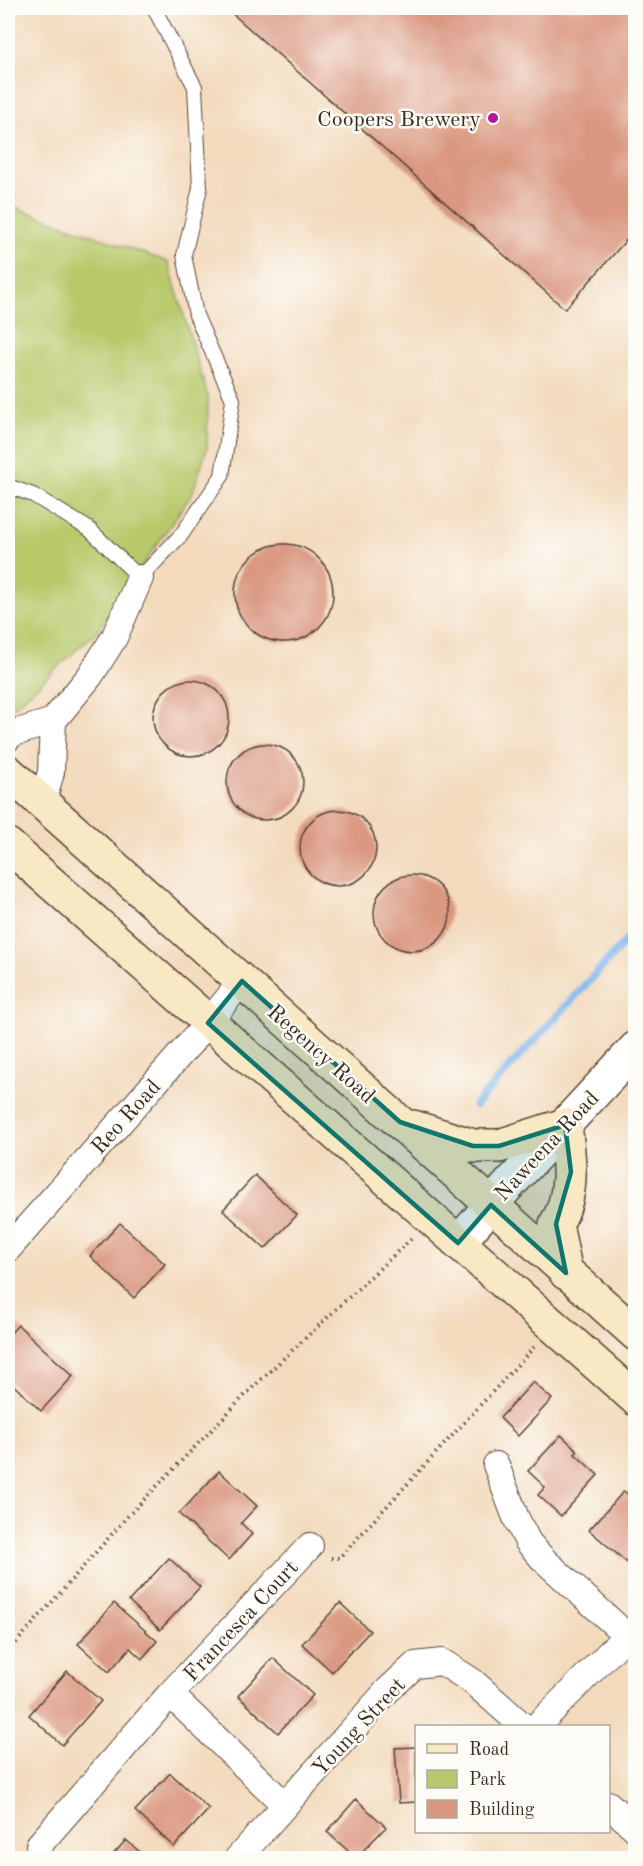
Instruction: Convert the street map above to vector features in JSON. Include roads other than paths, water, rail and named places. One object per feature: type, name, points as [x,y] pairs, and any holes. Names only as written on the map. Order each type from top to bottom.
[{"type":"main road","name":"Regency Road","points":[[8,772],[42,805],[636,1334]]},
{"type":"main road","points":[[8,845],[636,1399]]},
{"type":"main road","points":[[400,1122],[473,1146],[499,1146],[565,1125],[571,1172],[562,1214],[556,1224],[566,1273]]},
{"type":"street","points":[[8,738],[53,721],[90,676],[114,638],[140,578]]},
{"type":"street","points":[[42,805],[51,772],[53,721]]},
{"type":"street","name":"Reo Road","points":[[8,1249],[208,1023],[242,981]]},
{"type":"street","name":"Naweena Road","points":[[458,1243],[636,1048]]},
{"type":"street","points":[[496,1465],[516,1518],[528,1542],[543,1559],[631,1640],[538,1725]]},
{"type":"street","name":"Francesca Court","points":[[39,1845],[170,1694],[305,1551]]},
{"type":"street","name":"Young Street","points":[[238,1858],[388,1690],[415,1665],[442,1662],[472,1681],[522,1725]]},
{"type":"street","name":"Francesca Court","points":[[170,1694],[285,1805]]},
{"type":"street","points":[[610,1805],[636,1828]]},
{"type":"lane","points":[[8,486],[33,495],[90,529],[140,578],[182,534],[222,476],[233,400],[196,315],[184,255],[200,188],[195,87],[153,8]]},
{"type":"waterway","points":[[475,1105],[636,930]]},
{"type":"place","name":"Coopers Brewery","points":[[493,118]]}]
